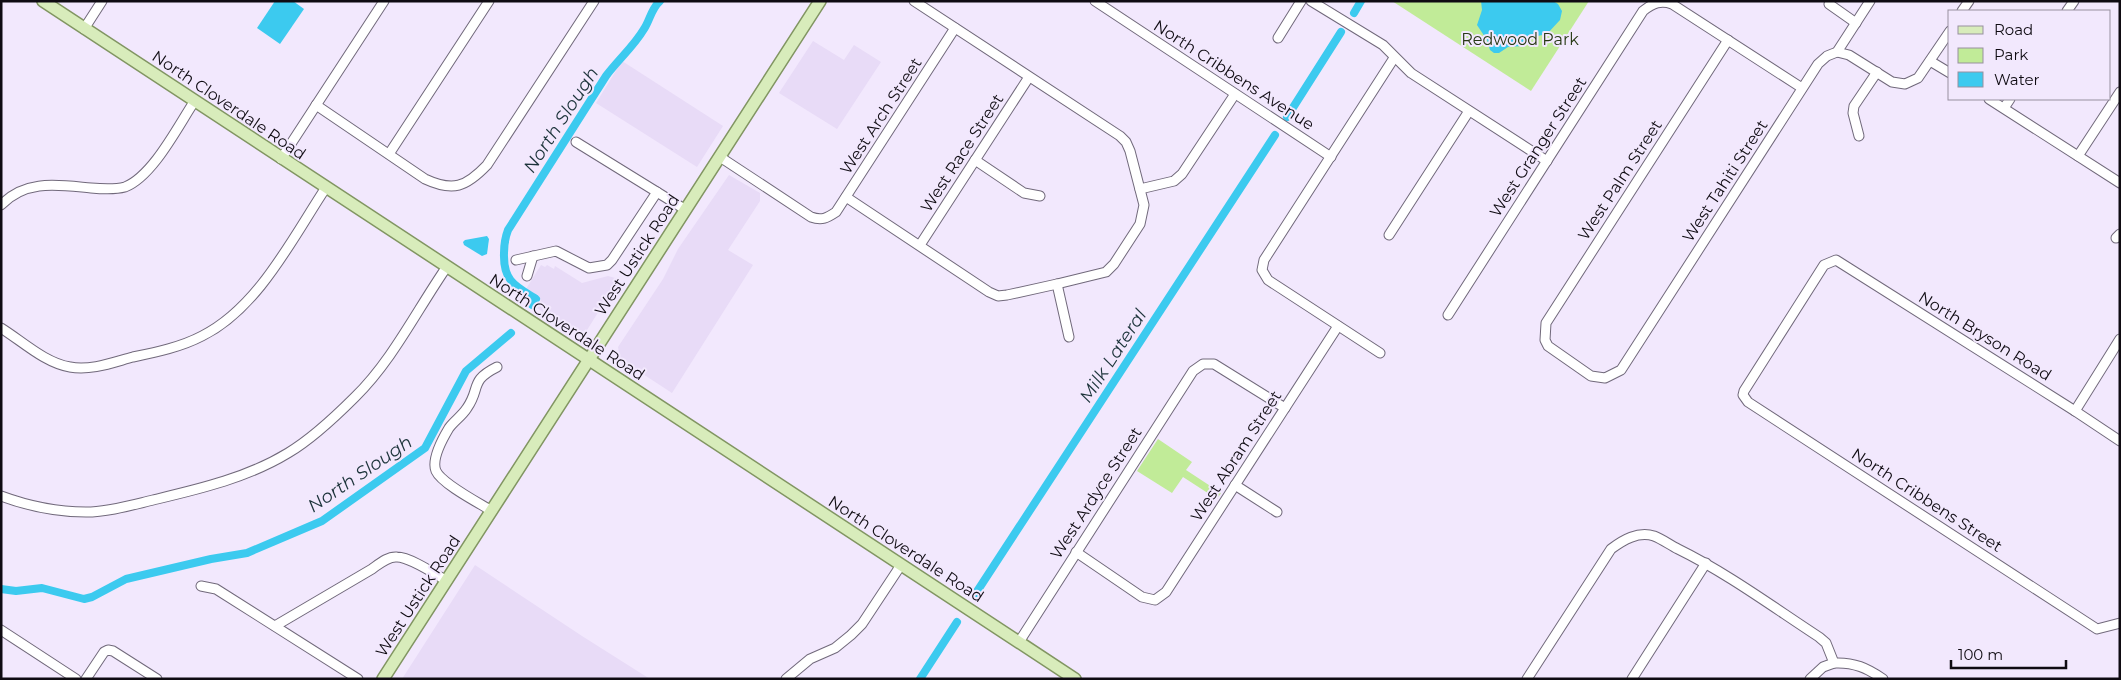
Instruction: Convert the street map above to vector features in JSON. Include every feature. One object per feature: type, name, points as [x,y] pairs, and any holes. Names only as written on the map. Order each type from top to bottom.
[{"type":"main road","name":"North Cloverdale Road","points":[[42,1],[325,189],[535,324],[1076,679]]},
{"type":"main road","name":"West Ustick Road","points":[[383,679],[820,1]]},
{"type":"street","points":[[84,29],[102,1]]},
{"type":"street","points":[[281,159],[384,1]]},
{"type":"street","points":[[389,154],[489,1]]},
{"type":"street","points":[[316,105],[425,179],[440,186],[456,186],[474,179],[487,165],[594,1]]},
{"type":"street","points":[[846,197],[989,292],[998,296],[1098,276],[1106,272],[1114,264],[1140,224],[1144,205],[1126,142],[1120,136],[914,1]]},
{"type":"street","name":"North Cribbens Avenue","points":[[1095,1],[1331,157]]},
{"type":"street","points":[[1278,38],[1301,1]]},
{"type":"street","points":[[1311,1],[1383,45],[1411,73],[1547,161]]},
{"type":"street","name":"West Tahiti Street","points":[[1605,378],[1621,370],[1818,64],[1827,56],[1837,52],[1870,1]]},
{"type":"street","points":[[1658,2],[1672,4],[1802,88]]},
{"type":"street","name":"West Granger Street","points":[[1448,315],[1643,10],[1658,2]]},
{"type":"street","points":[[1829,4],[1856,23]]},
{"type":"street","name":"West Arch Street","points":[[720,157],[811,217],[819,220],[828,218],[836,212],[955,28]]},
{"type":"street","points":[[1837,52],[1849,55],[1892,82],[1905,84],[1918,78],[1948,34]]},
{"type":"street","name":"West Palm Street","points":[[1605,378],[1591,376],[1553,351],[1545,340],[1546,323],[1728,40]]},
{"type":"street","points":[[1380,353],[1268,280],[1262,270],[1264,260],[1394,58]]},
{"type":"street","points":[[1930,61],[1948,72]]},
{"type":"street","points":[[1858,136],[1853,113],[1854,106],[1877,72]]},
{"type":"street","name":"West Race Street","points":[[920,245],[1029,76]]},
{"type":"street","points":[[2078,156],[2120,92]]},
{"type":"street","points":[[1140,189],[1174,181],[1182,174],[1235,94]]},
{"type":"street","points":[[1991,100],[2120,183]]},
{"type":"street","points":[[2004,108],[2009,100]]},
{"type":"street","points":[[1,205],[8,198],[25,188],[41,184],[106,190],[125,186],[141,177],[153,164],[194,102]]},
{"type":"street","points":[[1389,235],[1469,111]]},
{"type":"street","points":[[576,142],[686,210]]},
{"type":"street","points":[[974,160],[1024,193],[1040,196]]},
{"type":"street","points":[[1,328],[48,359],[70,367],[92,367],[180,346],[204,335],[231,316],[250,297],[267,276],[325,189]]},
{"type":"street","points":[[516,260],[556,251],[589,268],[607,265],[656,192]]},
{"type":"street","points":[[527,276],[533,256]]},
{"type":"street","name":"North Bryson Road","points":[[1744,395],[1745,387],[1824,265],[1832,260],[1840,262],[2120,441]]},
{"type":"street","points":[[1,496],[53,510],[88,512],[131,506],[208,487],[253,470],[289,453],[356,396],[385,361],[446,268]]},
{"type":"street","points":[[1057,284],[1069,337]]},
{"type":"street","name":"West Abram Street","points":[[1076,552],[1142,597],[1155,600],[1166,592],[1338,326]]},
{"type":"street","points":[[2075,411],[2120,339]]},
{"type":"street","name":"West Ardyce Street","points":[[1019,642],[1193,371],[1203,364],[1214,364],[1285,408]]},
{"type":"street","points":[[492,511],[442,479],[436,470],[435,460],[451,426],[467,408],[476,385],[484,374],[497,367]]},
{"type":"street","name":"North Cribbens Street","points":[[1744,395],[1748,402],[2097,629],[2120,623]]},
{"type":"street","points":[[1236,485],[1276,512]]},
{"type":"street","points":[[1527,679],[1611,549],[1621,541],[1633,536],[1654,536],[1706,563],[1819,637],[1826,643],[1834,664]]},
{"type":"street","points":[[275,626],[386,559],[396,556],[406,559],[447,581]]},
{"type":"street","points":[[1632,679],[1706,563]]},
{"type":"street","points":[[786,679],[810,659],[836,648],[851,635],[862,624],[901,565]]},
{"type":"street","points":[[201,586],[216,589],[358,679]]},
{"type":"street","points":[[1,630],[76,679]]},
{"type":"street","points":[[86,679],[104,652],[108,650],[113,651],[157,679]]},
{"type":"street","points":[[1810,679],[1823,667],[1847,663],[1858,665],[1883,679]]},
{"type":"shaded area","points":[[813,41],[844,60],[854,45],[881,62],[837,129],[779,93]]},
{"type":"shaded area","points":[[622,61],[723,126],[697,167],[596,103]]},
{"type":"shaded area","points":[[729,175],[760,193],[760,201],[728,250],[753,265],[672,393],[620,359],[618,347],[663,279],[678,249]]},
{"type":"shaded area","points":[[541,265],[545,267],[547,265],[554,269],[555,266],[582,283],[608,276],[619,279],[587,330],[573,333],[537,308],[541,300],[526,289]]},
{"type":"shaded area","points":[[475,565],[582,636],[650,679],[402,679]]},
{"type":"green space","name":"Redwood Park","points":[[1392,1],[1589,1],[1531,91]]},
{"type":"green space","points":[[1158,439],[1192,462],[1186,470],[1221,493],[1217,499],[1183,477],[1172,493],[1137,471]]},
{"type":"water","points":[[275,1],[293,1],[304,9],[280,44],[257,28]]},
{"type":"water","points":[[1481,1],[1553,1],[1558,4],[1562,11],[1560,20],[1547,34],[1533,37],[1523,46],[1508,47],[1499,53],[1494,53],[1490,50],[1487,40],[1477,25],[1482,10]]},
{"type":"water","points":[[487,236],[489,239],[487,254],[482,256],[464,245],[463,242],[465,240]]},
{"type":"waterway","name":"North Slough","points":[[532,305],[536,299],[516,286],[506,270],[504,247],[508,230],[606,76],[640,35],[660,1]]},
{"type":"waterway","name":"Milk Lateral","points":[[1354,13],[1361,1]]},
{"type":"waterway","name":"Milk Lateral","points":[[1287,117],[1341,32]]},
{"type":"waterway","name":"Milk Lateral","points":[[976,593],[1275,135]]},
{"type":"waterway","name":"North Slough","points":[[1,589],[16,591],[42,588],[84,599],[92,597],[126,579],[211,559],[247,553],[322,521],[425,448],[466,371],[511,333]]},
{"type":"waterway","name":"Milk Lateral","points":[[920,679],[957,622]]}]
